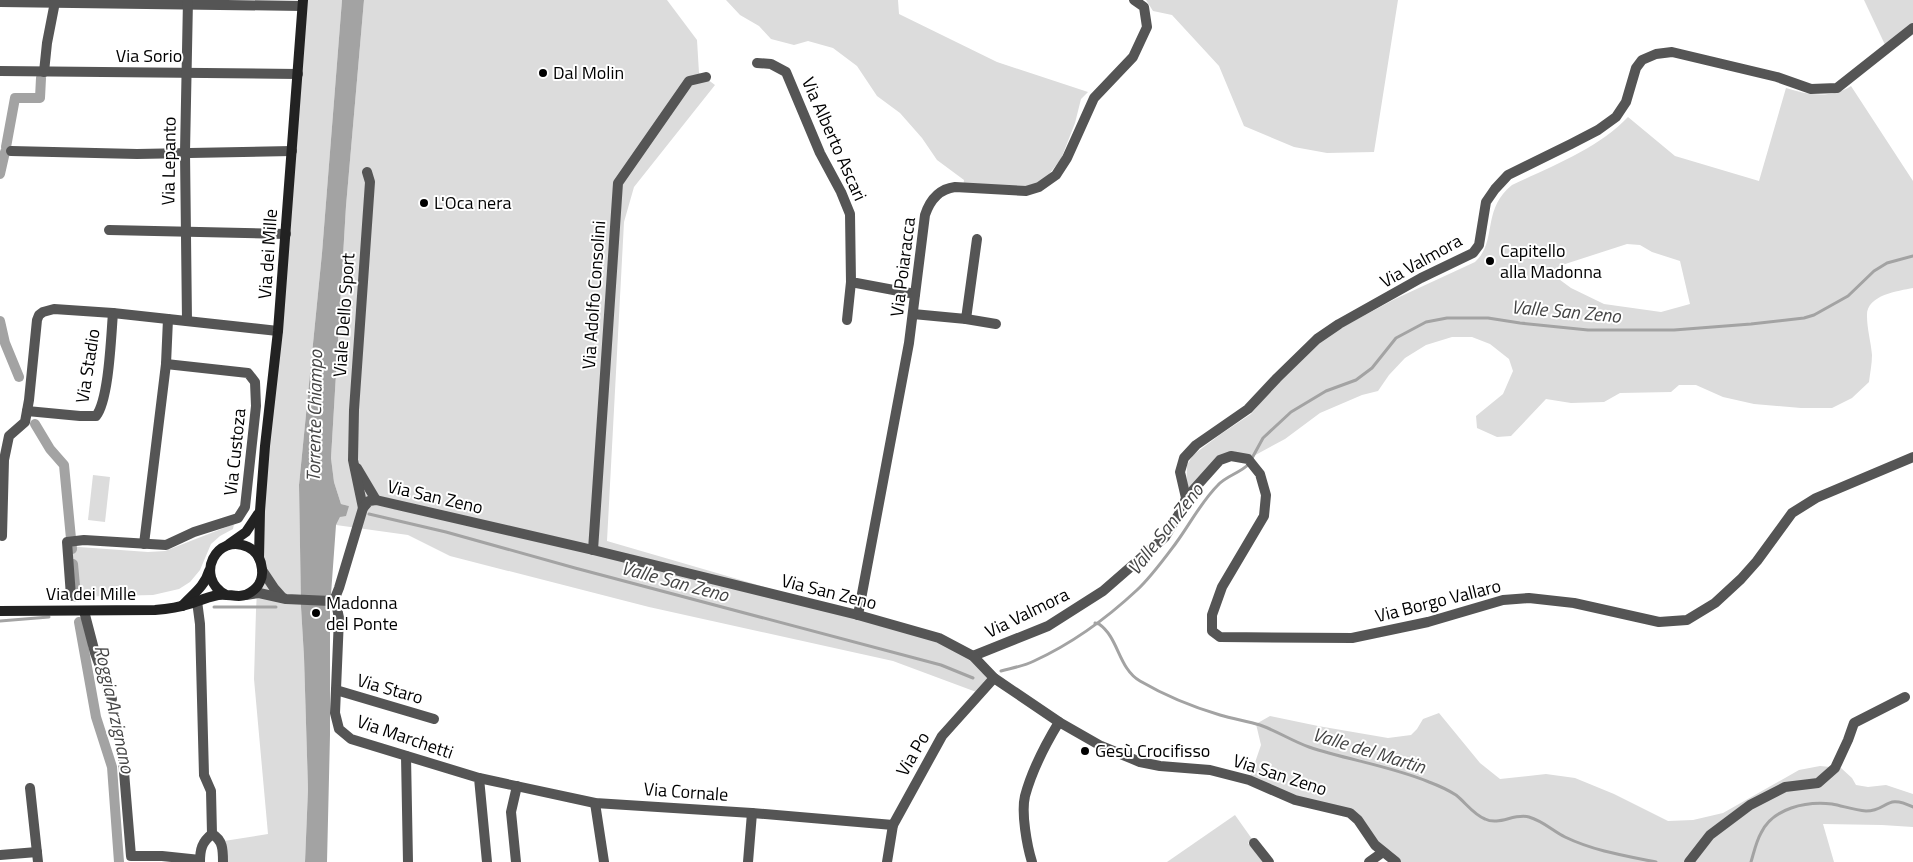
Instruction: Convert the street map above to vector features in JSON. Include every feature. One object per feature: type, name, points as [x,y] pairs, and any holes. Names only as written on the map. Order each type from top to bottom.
[{"type":"main road","name":"Via dei Mille","points":[[262,570],[259,558],[260,511],[278,331],[302,3]]},
{"type":"main road","name":"Via dei Mille","points":[[182,606],[207,580],[213,558],[217,553],[246,532],[260,511]]},
{"type":"main road","points":[[227,546],[239,544],[245,546],[259,558]]},
{"type":"main road","points":[[210,570],[210,576],[216,587],[226,595]]},
{"type":"main road","points":[[245,595],[251,592],[259,583],[262,570]]},
{"type":"main road","name":"Via dei Mille","points":[[0,611],[155,610],[182,606],[217,595],[239,597],[245,595]]},
{"type":"street","name":"Via Poiaracca","points":[[858,615],[908,353],[925,215],[930,202],[945,188],[1026,190],[1039,187],[1056,175],[1067,158],[1094,98],[1133,57],[1147,27],[1144,7],[1134,0]]},
{"type":"street","points":[[0,2],[302,3]]},
{"type":"street","points":[[44,72],[47,43],[55,2]]},
{"type":"street","name":"Via Lepanto","points":[[187,322],[185,152],[188,2]]},
{"type":"street","name":"Via Valmora","points":[[973,656],[1048,626],[1103,591],[1165,537],[1182,510],[1186,498],[1180,472],[1184,458],[1196,445],[1248,409],[1317,338],[1421,278],[1473,253],[1479,245],[1486,202],[1495,189],[1508,175],[1572,144],[1616,117],[1626,102],[1636,68],[1642,60],[1656,54],[1672,52],[1777,77],[1811,88],[1837,88],[1913,28]]},
{"type":"street","name":"Via Alberto Ascari","points":[[757,63],[771,64],[786,72],[820,153],[841,192],[850,214],[851,282],[847,320]]},
{"type":"street","name":"Via Sorio","points":[[0,71],[298,74]]},
{"type":"street","name":"Via Adolfo Consolini","points":[[593,550],[618,183],[689,81],[706,77]]},
{"type":"street","points":[[11,151],[137,154],[292,151]]},
{"type":"street","name":"Viale Dello Sport","points":[[363,508],[352,460],[370,182],[367,172]]},
{"type":"street","points":[[109,230],[286,234]]},
{"type":"street","points":[[966,319],[976,239]]},
{"type":"street","points":[[851,282],[915,294]]},
{"type":"street","name":"Via Stadio","points":[[2,536],[4,460],[9,436],[24,422],[27,411],[39,315],[47,310],[54,309],[113,313],[278,331]]},
{"type":"street","name":"Via Stadio","points":[[27,411],[96,416],[101,410],[106,384],[113,313]]},
{"type":"street","points":[[913,314],[996,324]]},
{"type":"street","points":[[144,544],[166,364],[168,319]]},
{"type":"street","name":"Via Custoza","points":[[71,596],[67,542],[84,540],[166,545],[194,532],[238,518],[245,508],[256,406],[256,382],[248,373],[166,364]]},
{"type":"street","name":"Via Borgo Vallaro","points":[[1186,498],[1220,460],[1231,456],[1248,459],[1260,474],[1266,496],[1264,516],[1222,587],[1212,615],[1212,631],[1220,637],[1352,638],[1428,622],[1503,600],[1530,598],[1574,604],[1659,622],[1687,620],[1715,603],[1757,561],[1792,513],[1816,498],[1913,457]]},
{"type":"street","points":[[352,460],[376,500]]},
{"type":"street","name":"Via San Zeno","points":[[332,599],[339,588],[363,508],[369,501],[376,500],[593,550],[858,615],[939,638],[973,656],[994,678],[1059,722],[1101,746],[1140,762],[1160,766],[1210,770],[1249,780],[1295,800],[1350,813],[1358,820],[1375,845],[1396,862]]},
{"type":"street","points":[[262,570],[283,598]]},
{"type":"street","points":[[245,595],[259,593],[283,598],[332,599]]},
{"type":"street","name":"Via Marchetti","points":[[332,599],[339,618],[335,713],[339,729],[351,739],[479,778]]},
{"type":"street","points":[[197,601],[200,624],[204,775],[211,791],[212,834]]},
{"type":"street","points":[[84,611],[95,653],[112,699]]},
{"type":"street","name":"Via Po","points":[[887,862],[893,825],[942,736],[994,678]]},
{"type":"street","name":"Via Staro","points":[[336,690],[434,719]]},
{"type":"street","points":[[1688,862],[1710,835],[1750,805],[1785,787],[1818,783],[1835,768],[1854,723],[1905,697]]},
{"type":"street","points":[[1032,862],[1026,838],[1024,798],[1037,762],[1059,722]]},
{"type":"street","points":[[406,756],[408,862]]},
{"type":"street","points":[[123,760],[131,856],[162,856],[200,861],[201,848],[205,840],[212,834]]},
{"type":"street","points":[[479,778],[487,862]]},
{"type":"street","name":"Via Cornale","points":[[479,778],[596,803],[752,813],[893,825]]},
{"type":"street","points":[[516,862],[511,812],[517,786]]},
{"type":"street","points":[[0,855],[38,857],[30,788]]},
{"type":"street","points":[[596,803],[604,862]]},
{"type":"street","points":[[748,862],[752,813]]},
{"type":"street","points":[[212,834],[222,844],[223,862]]},
{"type":"street","points":[[1254,843],[1269,862]]},
{"type":"street","points":[[1369,862],[1383,852]]},
{"type":"shaded area","points":[[303,0],[342,0],[322,253],[299,485],[301,607],[308,789],[305,862],[225,862],[224,841],[268,834],[254,679],[256,610],[265,446]]},
{"type":"shaded area","points":[[364,0],[667,0],[697,40],[699,73],[715,85],[634,187],[624,222],[607,541],[939,638],[973,656],[994,678],[979,693],[893,661],[649,607],[450,556],[408,535],[336,525],[349,506],[341,504],[334,482],[331,458],[346,206]]},
{"type":"shaded area","points":[[726,0],[898,0],[899,14],[997,62],[1088,92],[1081,99],[1075,123],[1061,159],[1039,187],[963,187],[964,180],[937,160],[922,138],[900,113],[877,96],[857,66],[833,48],[808,41],[794,45],[771,39],[759,26],[740,15]]},
{"type":"shaded area","points":[[1146,0],[1398,0],[1374,152],[1327,153],[1294,147],[1244,126],[1219,66],[1172,15],[1153,11]]},
{"type":"shaded area","points":[[1864,0],[1913,0],[1913,32],[1887,49]]},
{"type":"shaded area","points":[[1851,86],[1913,181],[1913,288],[1884,295],[1872,303],[1868,309],[1867,321],[1872,355],[1869,382],[1852,398],[1832,408],[1801,408],[1754,404],[1723,397],[1696,385],[1679,385],[1671,392],[1620,393],[1604,402],[1571,403],[1546,399],[1511,436],[1497,437],[1477,428],[1476,416],[1503,394],[1513,371],[1509,359],[1490,344],[1472,337],[1452,337],[1426,345],[1405,358],[1389,375],[1378,391],[1362,395],[1320,413],[1285,439],[1248,459],[1231,456],[1186,498],[1187,465],[1193,455],[1251,414],[1272,389],[1324,337],[1395,299],[1475,262],[1482,254],[1486,245],[1496,205],[1502,195],[1512,185],[1558,164],[1589,147],[1628,117],[1675,156],[1759,181],[1786,88],[1811,94],[1836,93]],"holes":[[[1627,244],[1640,245],[1652,252],[1680,261],[1690,304],[1661,312],[1604,304],[1571,288],[1552,274],[1559,266]]]},
{"type":"shaded area","points":[[93,475],[110,477],[105,522],[88,520]]},
{"type":"shaded area","points":[[234,524],[233,529],[220,536],[211,544],[200,570],[190,582],[179,589],[153,595],[67,597],[65,546],[148,552],[165,551]]},
{"type":"shaded area","points":[[1439,713],[1480,763],[1500,779],[1546,774],[1575,778],[1614,794],[1668,821],[1693,820],[1723,813],[1799,770],[1820,766],[1841,768],[1852,778],[1856,785],[1868,787],[1886,785],[1913,794],[1913,827],[1823,824],[1834,862],[1396,862],[1358,820],[1249,780],[1261,745],[1256,724],[1270,716],[1388,738],[1411,735],[1423,719]]},
{"type":"shaded area","points":[[1235,815],[1252,839],[1248,843],[1263,862],[1167,862]]},
{"type":"water","name":"Torrente Chiampo","points":[[342,0],[364,0],[346,206],[331,458],[334,482],[341,504],[349,506],[346,516],[340,517],[336,525],[330,608],[327,862],[305,862],[308,789],[301,607],[299,485],[322,253]]},
{"type":"waterway","name":"Roggia Arzignano","points":[[6,147],[15,98],[40,98],[41,78]]},
{"type":"waterway","name":"Roggia Arzignano","points":[[0,174],[5,152]]},
{"type":"waterway","name":"Valle San Zeno","points":[[1251,460],[1263,438],[1291,412],[1326,391],[1356,380],[1372,368],[1396,338],[1426,322],[1447,318],[1488,318],[1588,330],[1674,330],[1804,318],[1814,315],[1848,296],[1874,271],[1887,263],[1913,256]]},
{"type":"waterway","name":"Roggia Arzignano","points":[[0,321],[5,343],[19,377]]},
{"type":"waterway","name":"Roggia Arzignano","points":[[35,424],[50,449],[64,465],[72,549]]},
{"type":"waterway","name":"Valle San Zeno","points":[[1001,671],[1026,664],[1048,654],[1088,630],[1113,611],[1152,574],[1201,506],[1221,482],[1249,464]]},
{"type":"waterway","name":"Valle San Zeno","points":[[369,514],[446,532],[941,665],[973,678]]},
{"type":"waterway","name":"Roggia Arzignano","points":[[73,564],[76,597]]},
{"type":"waterway","points":[[214,607],[276,607]]},
{"type":"waterway","points":[[0,621],[49,617]]},
{"type":"waterway","name":"Roggia Arzignano","points":[[79,622],[96,717],[112,767],[119,862]]},
{"type":"waterway","name":"Valle del Martin","points":[[1095,623],[1106,630],[1127,669],[1133,675],[1149,686],[1179,700],[1220,715],[1260,725],[1309,747],[1414,776],[1456,795],[1473,811],[1490,821],[1523,816],[1529,817],[1565,837],[1587,846],[1656,862]]},
{"type":"waterway","name":"Valle del Martin","points":[[1751,862],[1758,840],[1766,824],[1774,817],[1791,808],[1822,803],[1866,811],[1892,802],[1904,803],[1913,807]]},
{"type":"place","name":"Dal Molin","points":[[543,73]]},
{"type":"place","name":"L'Oca nera","points":[[424,203]]},
{"type":"place","name":"Capitello alla Madonna","points":[[1490,261]]},
{"type":"place","name":"Madonna del Ponte","points":[[316,613]]},
{"type":"place","name":"Gesù Crocifisso","points":[[1085,751]]}]
